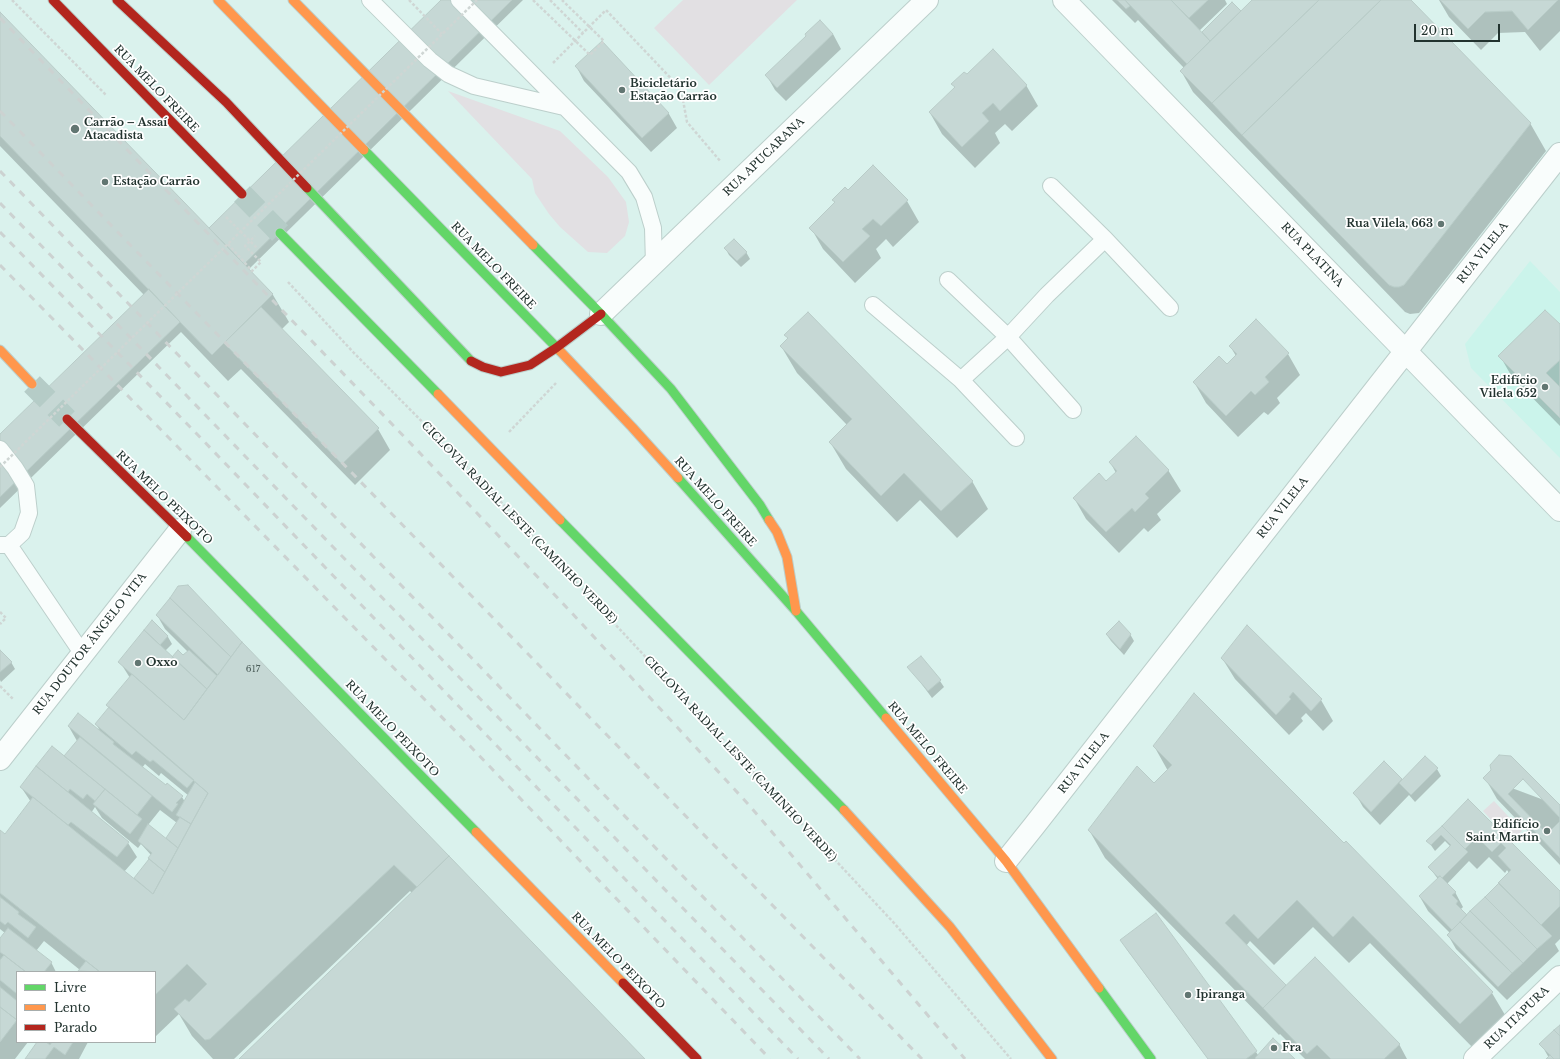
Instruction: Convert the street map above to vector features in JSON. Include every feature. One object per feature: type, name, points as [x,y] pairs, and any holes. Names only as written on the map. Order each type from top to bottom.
[{"type":"main road","name":"RUA MELO FREIRE","points":[[53,0],[242,194]]},
{"type":"main road","points":[[117,0],[226,102],[470,360],[483,368],[501,372],[530,364],[556,348],[601,314]]},
{"type":"main road","name":"RUA MELO FREIRE","points":[[218,0],[632,427],[796,611],[1006,861],[1151,1059]]},
{"type":"main road","points":[[293,0],[601,314],[671,389],[760,505],[777,532],[787,557],[796,611]]},
{"type":"main road","points":[[280,233],[837,802],[950,927],[1052,1059]]},
{"type":"main road","points":[[0,350],[32,384]]},
{"type":"main road","name":"RUA MELO PEIXOTO","points":[[67,419],[223,572],[697,1059]]},
{"type":"street","name":"RUA APUCARANA","points":[[601,314],[654,265],[927,0]]},
{"type":"street","name":"RUA PLATINA","points":[[1064,0],[1560,510]]},
{"type":"street","name":"RUA VILELA","points":[[1006,861],[1560,154]]},
{"type":"street","name":"RUA DOUTOR ÂNGELO VITA","points":[[0,759],[180,530]]},
{"type":"street","name":"RUA ITAPURA","points":[[1475,1059],[1560,977]]},
{"type":"lane","points":[[370,0],[430,60],[448,74],[474,86],[564,107]]},
{"type":"lane","points":[[459,0],[629,172],[644,197],[653,228],[654,265]]},
{"type":"lane","points":[[1051,186],[1170,308]]},
{"type":"lane","points":[[962,380],[1008,337],[1047,295],[1104,239]]},
{"type":"lane","points":[[948,280],[1008,337],[1073,410]]},
{"type":"lane","points":[[872,305],[962,380],[1016,438]]},
{"type":"lane","points":[[0,449],[15,468],[26,486],[30,513],[22,533],[5,545],[82,653]]},
{"type":"path","points":[[12,0],[106,95]]},
{"type":"path","points":[[409,0],[442,34]]},
{"type":"path","points":[[0,467],[477,0]]},
{"type":"path","points":[[533,0],[590,55],[604,41],[562,0]]},
{"type":"path","points":[[550,0],[583,33]]},
{"type":"path","points":[[536,79],[606,10],[681,89],[687,122],[738,182]]},
{"type":"path","points":[[222,213],[260,252]]},
{"type":"path","points":[[228,244],[252,271],[261,262],[245,246]]},
{"type":"path","name":"CICLOVIA RADIAL LESTE (CAMINHO VERDE)","points":[[287,280],[354,353],[486,486],[894,923],[1010,1059]]},
{"type":"path","points":[[0,612],[6,618],[0,624]]},
{"type":"shaded area","points":[[683,0],[797,0],[709,85],[654,28]]},
{"type":"shaded area","points":[[448,91],[560,131],[608,177],[626,202],[629,222],[625,236],[607,253],[588,252],[560,227],[549,214],[535,193],[532,179]]},
{"type":"shaded area","points":[[1530,261],[1560,292],[1560,458],[1471,368],[1465,344]]},
{"type":"shaded area","points":[[1494,801],[1522,831],[1511,841],[1483,811]]},
{"type":"building","points":[[441,0],[512,0],[244,264],[209,228]]},
{"type":"building","points":[[1117,0],[1125,0],[1130,6],[1126,9]]},
{"type":"building","points":[[1125,0],[1171,0],[1210,41],[1187,64]]},
{"type":"building","points":[[1171,0],[1208,0],[1189,18]]},
{"type":"building","points":[[1252,0],[1319,0],[1212,103],[1180,71]]},
{"type":"building","points":[[1319,0],[1381,0],[1242,135],[1212,103]]},
{"type":"building","points":[[1381,0],[1411,0],[1531,123],[1404,285],[1399,287],[1389,285],[1242,135]]},
{"type":"building","points":[[1440,0],[1558,0],[1528,30],[1512,11],[1485,12],[1468,29]]},
{"type":"building","points":[[1232,2],[1241,11],[1210,41],[1202,32]]},
{"type":"building","name":"Estação Carrão","points":[[0,12],[273,294],[212,355],[0,136]]},
{"type":"building","points":[[820,20],[833,34],[777,88],[765,75],[806,36],[805,34]]},
{"type":"building","name":"Bicicletário Estação Carrão","points":[[602,41],[669,113],[642,138],[575,66]]},
{"type":"building","points":[[993,49],[1027,85],[1000,111],[993,103],[982,113],[989,121],[962,147],[929,112],[955,87],[951,84],[964,72],[967,74]]},
{"type":"building","points":[[873,165],[908,200],[881,226],[873,219],[862,229],[870,236],[843,262],[809,228],[835,202],[832,200],[845,187],[848,190]]},
{"type":"building","points":[[734,239],[747,252],[737,261],[724,248]]},
{"type":"building","points":[[149,289],[180,322],[0,497],[0,434]]},
{"type":"building","points":[[261,307],[379,428],[342,464],[224,343]]},
{"type":"building","name":"Edifício Vilela 652","points":[[1545,310],[1560,324],[1560,418],[1498,356]]},
{"type":"building","points":[[808,312],[973,481],[941,511],[904,473],[881,496],[829,442],[852,419],[780,346],[788,338],[784,335]]},
{"type":"building","points":[[1256,319],[1289,353],[1265,377],[1269,382],[1255,395],[1251,391],[1226,416],[1193,382],[1219,356],[1227,364],[1237,354],[1229,346]]},
{"type":"building","points":[[1560,360],[1560,387],[1546,373]]},
{"type":"building","points":[[1136,436],[1169,470],[1145,494],[1149,498],[1135,512],[1132,508],[1106,532],[1073,498],[1099,473],[1106,481],[1117,471],[1109,462]]},
{"type":"building","points":[[188,585],[242,642],[231,657],[170,598],[178,586]]},
{"type":"building","points":[[170,598],[231,657],[218,675],[156,615]]},
{"type":"building","points":[[152,620],[168,636],[160,645],[144,630]]},
{"type":"building","points":[[1119,621],[1131,634],[1120,649],[1106,634]]},
{"type":"building","points":[[1247,625],[1322,699],[1311,711],[1293,692],[1289,697],[1291,699],[1276,715],[1221,658]]},
{"type":"building","points":[[144,630],[207,689],[184,720],[118,662]]},
{"type":"building","points":[[242,642],[449,856],[417,887],[394,865],[210,1039],[205,1040],[174,1009],[185,999],[189,1002],[207,984],[187,964],[156,994],[156,971],[99,971],[0,893],[0,830],[5,834],[33,797],[153,894],[208,793],[106,705],[132,674],[184,720]]},
{"type":"building","points":[[0,650],[12,662],[0,672]]},
{"type":"building","points":[[178,650],[183,655],[189,650],[217,676],[207,689],[172,657]]},
{"type":"building","points":[[921,656],[941,680],[928,691],[907,667]]},
{"type":"building","points":[[1194,693],[1344,843],[1346,841],[1493,992],[1460,1024],[1353,916],[1333,937],[1297,900],[1258,939],[1234,914],[1225,923],[1286,985],[1263,1008],[1088,830],[1137,766],[1154,783],[1172,765],[1153,746]]},
{"type":"building","points":[[109,707],[194,780],[187,788],[153,760],[150,762],[136,751],[132,755],[95,724]]},
{"type":"building","points":[[78,713],[114,742],[113,744],[166,785],[167,783],[183,796],[176,803],[178,804],[172,812],[68,726]]},
{"type":"building","points":[[80,737],[152,796],[137,815],[64,756]]},
{"type":"building","points":[[52,746],[105,789],[95,801],[87,794],[83,799],[70,789],[68,792],[36,766]]},
{"type":"building","name":"Edifício Saint Martin","points":[[1499,755],[1511,756],[1560,805],[1560,858],[1483,778],[1491,770],[1490,765]]},
{"type":"building","points":[[1425,756],[1438,768],[1411,795],[1399,783]]},
{"type":"building","points":[[1384,761],[1402,779],[1371,812],[1353,793]]},
{"type":"building","points":[[36,766],[129,842],[117,857],[71,822],[68,825],[20,787]]},
{"type":"building","points":[[1523,779],[1560,818],[1560,821],[1547,834],[1508,794]]},
{"type":"building","points":[[195,782],[208,793],[191,824],[176,815]]},
{"type":"building","points":[[105,789],[142,819],[130,834],[93,804]]},
{"type":"building","points":[[1468,799],[1560,891],[1560,906],[1541,925],[1498,883],[1511,870],[1498,856],[1506,848],[1501,843],[1492,852],[1477,837],[1465,849],[1442,826]]},
{"type":"building","points":[[180,817],[191,824],[178,848],[166,838]]},
{"type":"building","points":[[148,824],[178,848],[165,872],[148,858],[152,853],[138,841]]},
{"type":"building","points":[[1442,826],[1468,852],[1442,878],[1440,876],[1438,877],[1428,867],[1451,845],[1441,835],[1431,845],[1426,841]]},
{"type":"building","points":[[449,856],[645,1059],[239,1059],[417,887]]},
{"type":"building","points":[[149,859],[165,872],[153,894],[134,878]]},
{"type":"building","points":[[1440,876],[1456,892],[1452,895],[1458,901],[1456,904],[1467,915],[1452,930],[1419,896]]},
{"type":"building","points":[[1499,883],[1552,936],[1537,949],[1485,897]]},
{"type":"building","points":[[0,897],[19,912],[18,914],[36,927],[28,938],[8,922],[5,925],[0,921]]},
{"type":"building","points":[[1485,897],[1537,949],[1523,963],[1470,911]]},
{"type":"building","points":[[1470,911],[1523,963],[1512,973],[1460,922]]},
{"type":"building","name":"Ipiranga","points":[[1156,913],[1257,1051],[1246,1059],[1208,1059],[1120,940]]},
{"type":"building","points":[[1460,922],[1512,973],[1498,987],[1447,935]]},
{"type":"building","points":[[8,928],[52,962],[45,971],[25,971],[0,952],[0,938]]},
{"type":"building","points":[[4,955],[25,971],[16,971],[16,993],[0,980],[0,960]]},
{"type":"building","points":[[1315,957],[1400,1044],[1384,1059],[1331,1059],[1317,1045],[1307,1054],[1263,1008]]},
{"type":"building","points":[[86,961],[99,971],[78,971]]},
{"type":"building","points":[[0,987],[16,1000],[16,1019],[0,1007]]},
{"type":"building","points":[[0,1007],[16,1019],[16,1021],[0,1042]]},
{"type":"building","points":[[1560,1025],[1560,1036],[1554,1030]]},
{"type":"building","points":[[1554,1030],[1560,1036],[1560,1059],[1554,1059],[1539,1044]]},
{"type":"building","name":"Fra","points":[[1273,1038],[1295,1059],[1256,1059],[1255,1058]]},
{"type":"building","points":[[36,1043],[47,1043],[50,1045],[51,1043],[72,1043],[65,1055],[54,1047],[45,1059],[25,1059]]},
{"type":"building","points":[[1550,1055],[1554,1059],[1546,1059]]},
{"type":"tunnel","points":[[242,194],[280,233]]},
{"type":"tunnel","points":[[32,384],[67,419]]},
{"type":"railway","points":[[0,18],[417,450],[570,611],[749,805],[965,1059]]},
{"type":"railway","points":[[0,111],[922,1059]]},
{"type":"railway","points":[[0,171],[860,1059]]},
{"type":"railway","points":[[0,203],[829,1059]]},
{"type":"railway","points":[[0,232],[195,432],[798,1059]]},
{"type":"railway","points":[[0,265],[471,747],[770,1059]]},
{"type":"traffic: fast","points":[[364,150],[560,351]]},
{"type":"traffic: fast","points":[[307,188],[471,361]]},
{"type":"traffic: fast","points":[[280,233],[438,394]]},
{"type":"traffic: fast","points":[[533,245],[601,314],[671,389],[760,505],[769,520]]},
{"type":"traffic: fast","points":[[678,478],[796,611],[886,718]]},
{"type":"traffic: fast","points":[[560,520],[844,810]]},
{"type":"traffic: fast","points":[[187,537],[476,832]]},
{"type":"traffic: fast","points":[[1099,988],[1151,1059]]},
{"type":"traffic: slow","points":[[218,0],[364,150]]},
{"type":"traffic: slow","points":[[293,0],[533,245]]},
{"type":"traffic: slow","points":[[0,350],[32,384]]},
{"type":"traffic: slow","points":[[560,351],[678,478]]},
{"type":"traffic: slow","points":[[438,394],[560,520]]},
{"type":"traffic: slow","points":[[769,520],[777,532],[787,557],[796,611]]},
{"type":"traffic: slow","points":[[886,718],[1006,861],[1099,988]]},
{"type":"traffic: slow","points":[[844,810],[950,927],[1052,1059]]},
{"type":"traffic: slow","points":[[476,832],[623,983]]},
{"type":"traffic: jam","points":[[53,0],[242,194]]},
{"type":"traffic: jam","points":[[117,0],[226,102],[307,188]]},
{"type":"traffic: jam","points":[[471,361],[483,367],[501,372],[530,365],[556,348],[601,314]]},
{"type":"traffic: jam","points":[[67,419],[187,537]]},
{"type":"traffic: jam","points":[[623,983],[697,1059]]},
{"type":"place","name":"Bicicletário Estação Carrão","points":[[622,90]]},
{"type":"place","name":"Carrão – Assaí Atacadista","points":[[75,129]]},
{"type":"place","name":"Estação Carrão","points":[[105,182]]},
{"type":"place","name":"Rua Vilela, 663","points":[[1441,224]]},
{"type":"place","name":"Edifício Vilela 652","points":[[1545,387]]},
{"type":"place","name":"Oxxo","points":[[138,663]]},
{"type":"place","name":"Edifício Saint Martin","points":[[1547,831]]},
{"type":"place","name":"Ipiranga","points":[[1188,995]]},
{"type":"place","name":"Fra","points":[[1274,1048]]}]
